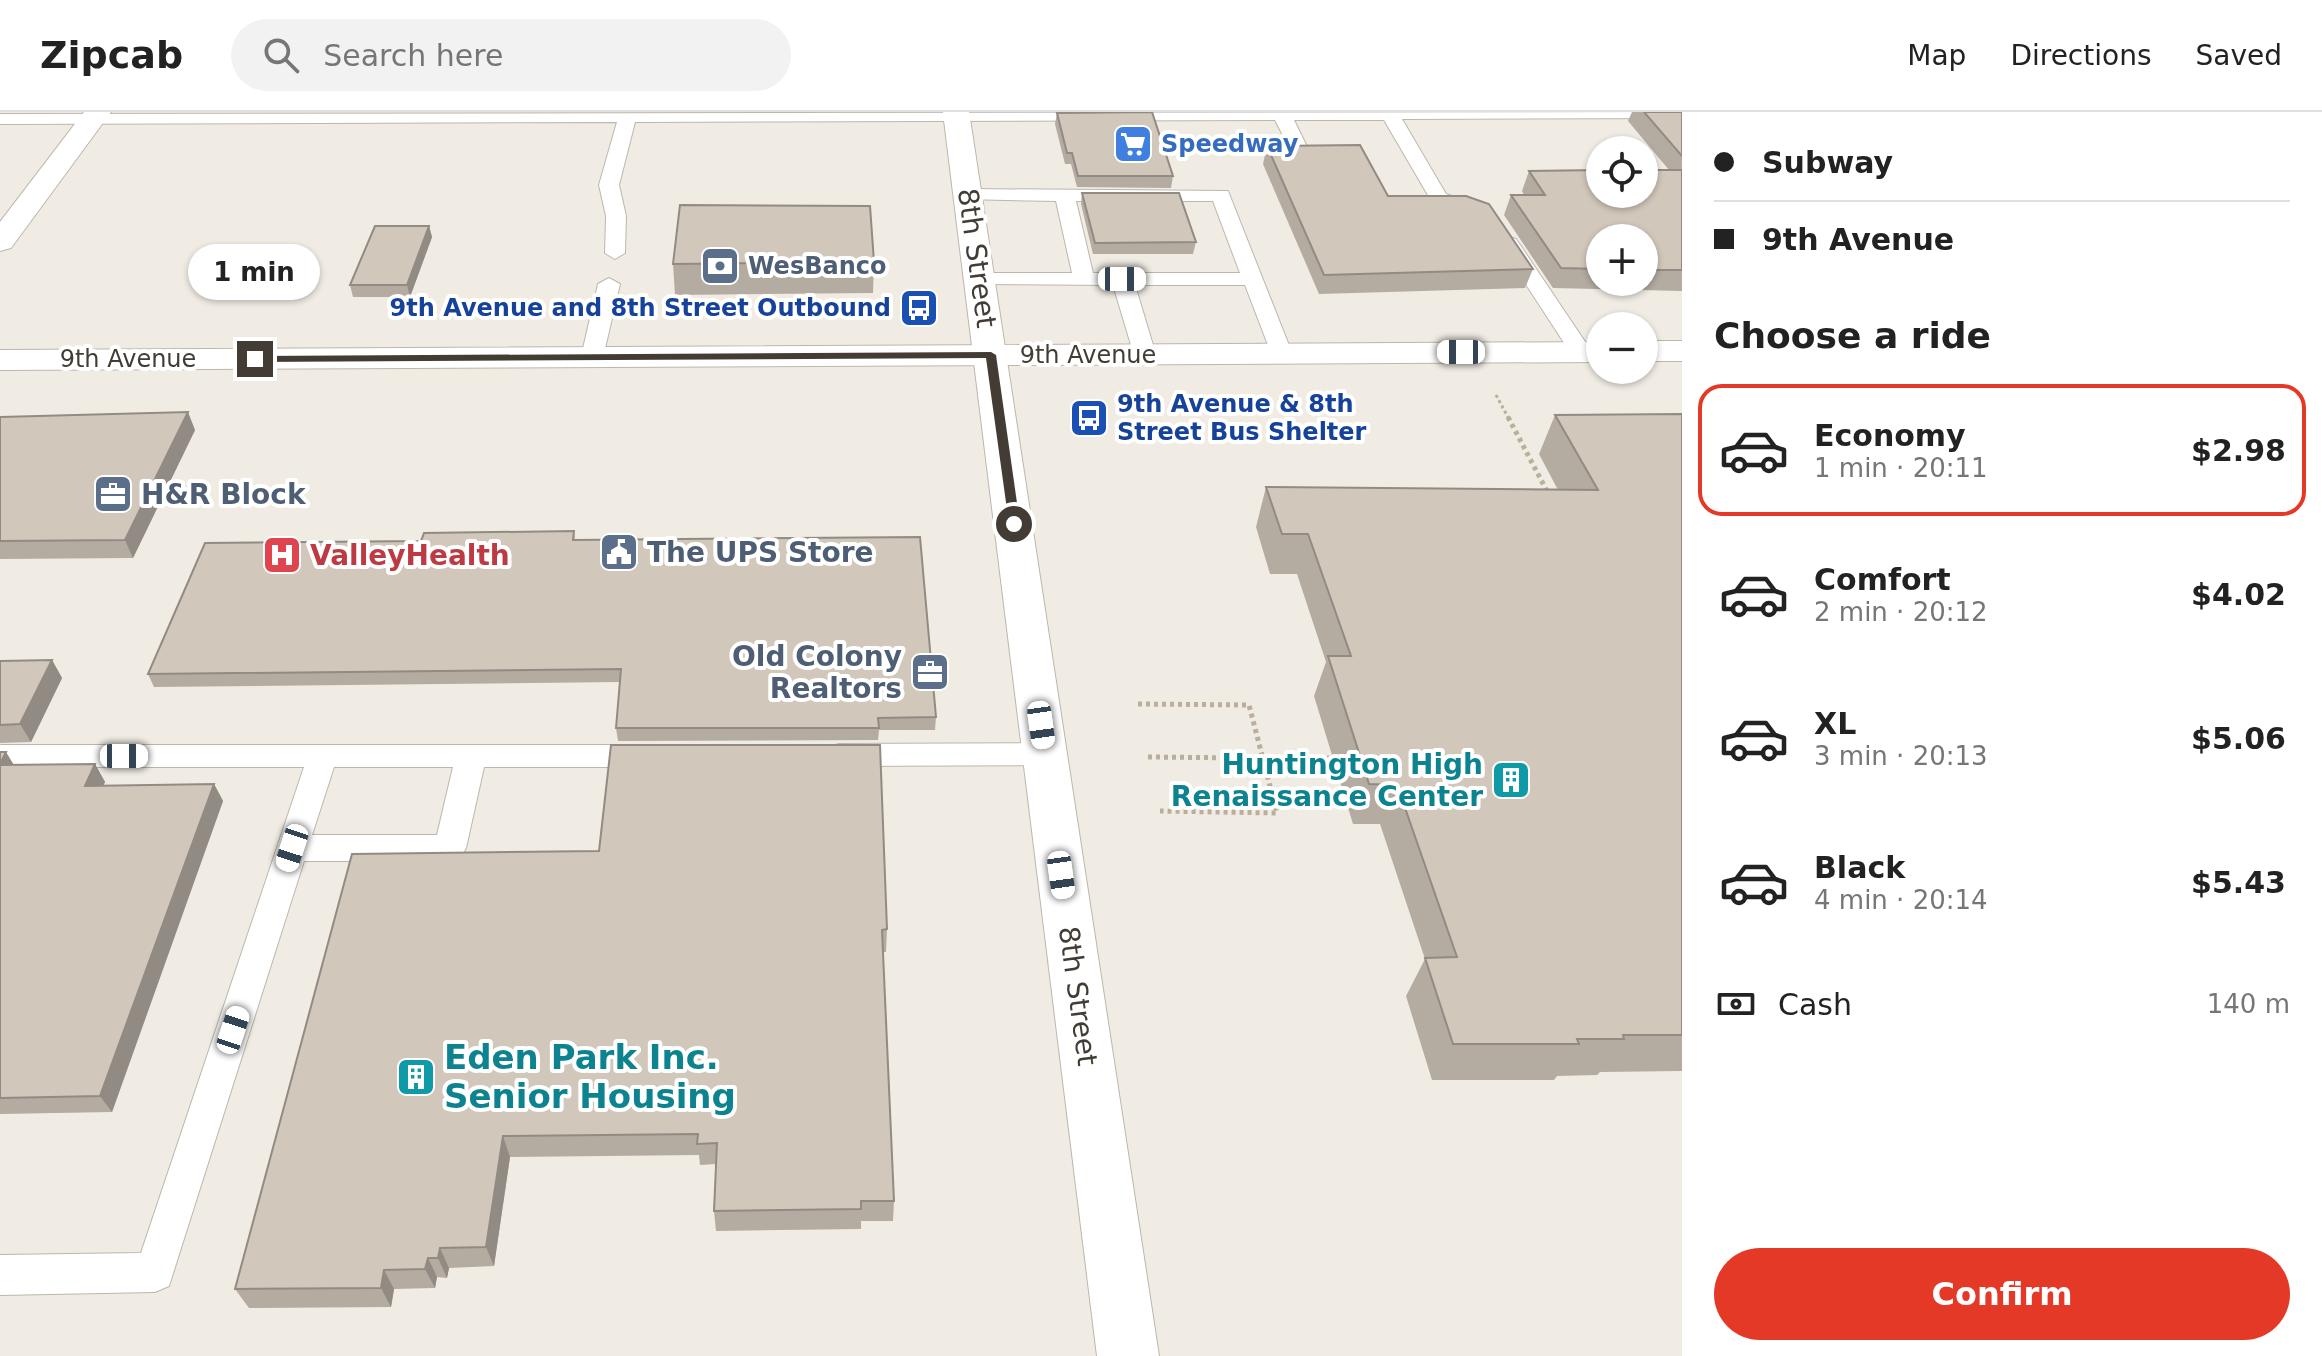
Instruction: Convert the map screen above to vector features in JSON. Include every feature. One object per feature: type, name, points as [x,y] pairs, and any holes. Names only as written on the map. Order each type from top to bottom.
[{"type":"street","name":"8th Street","points":[[957,114],[1128,1356]]},
{"type":"street","points":[[0,242],[95,115]]},
{"type":"street","points":[[1658,351],[1682,351]]},
{"type":"street","name":"9th Avenue","points":[[0,360],[1586,352]]},
{"type":"lane","points":[[0,119],[95,115],[1682,113]]},
{"type":"lane","points":[[615,253],[616,216],[609,185],[627,115]]},
{"type":"lane","points":[[1282,115],[1301,153]]},
{"type":"lane","points":[[1390,115],[1439,198],[1496,222],[1586,345]]},
{"type":"lane","points":[[968,195],[1065,195],[1127,203],[1221,195],[1281,353]]},
{"type":"lane","points":[[1065,195],[1084,279]]},
{"type":"lane","points":[[1141,254],[1145,279]]},
{"type":"lane","points":[[980,279],[1252,279]]},
{"type":"lane","points":[[1122,279],[1145,355]]},
{"type":"lane","points":[[592,357],[609,284]]},
{"type":"lane","points":[[817,755],[1045,754]]},
{"type":"lane","points":[[0,1275],[155,1272],[323,755]]},
{"type":"lane","points":[[0,756],[675,756]]},
{"type":"lane","points":[[292,848],[450,848],[471,757]]},
{"type":"path","points":[[1495,394],[1555,507]]},
{"type":"path","points":[[1138,704],[1249,705],[1277,813],[1160,811]]},
{"type":"path","points":[[1148,757],[1247,758]]},
{"type":"path","points":[[1263,758],[1332,758]]},
{"type":"building","name":"Speedway","points":[[1152,112],[1173,176],[1078,176],[1072,153],[1067,153],[1057,113]]},
{"type":"building","points":[[1644,112],[1682,112],[1682,156]]},
{"type":"building","points":[[1360,145],[1388,196],[1466,196],[1489,204],[1533,269],[1324,275],[1267,146]]},
{"type":"building","points":[[1586,170],[1586,208],[1658,208],[1658,170],[1682,170],[1682,270],[1658,270],[1658,224],[1586,224],[1586,269],[1561,268],[1511,195],[1545,195],[1529,171]]},
{"type":"building","points":[[1082,193],[1179,193],[1196,242],[1095,243]]},
{"type":"building","points":[[680,205],[870,206],[874,262],[673,264]]},
{"type":"building","points":[[375,226],[429,226],[407,285],[350,285]]},
{"type":"building","points":[[188,412],[125,540],[0,541],[0,417]]},
{"type":"building","name":"Huntington High Renaissance Center","points":[[1682,414],[1682,1035],[1577,1039],[1579,1044],[1453,1044],[1425,958],[1457,957],[1397,785],[1369,784],[1328,656],[1351,656],[1308,534],[1282,534],[1266,487],[1598,490],[1555,415]]},
{"type":"building","points":[[574,531],[573,540],[920,537],[936,717],[878,718],[879,728],[616,728],[621,669],[148,674],[205,543],[421,541],[424,533]]},
{"type":"building","points":[[52,660],[20,724],[0,725],[0,661]]},
{"type":"building","points":[[611,745],[880,745],[887,929],[882,930],[894,1201],[861,1201],[861,1209],[714,1211],[717,1143],[697,1144],[698,1134],[503,1136],[486,1247],[440,1248],[438,1258],[428,1258],[425,1269],[384,1270],[381,1288],[235,1289],[352,854],[599,851]]},
{"type":"building","points":[[95,764],[85,786],[214,784],[100,1096],[0,1098],[0,765]]},
{"type":"place","name":"Speedway","points":[[1133,144]]},
{"type":"place","name":"WesBanco","points":[[720,266]]},
{"type":"place","name":"9th Avenue and 8th Street Outbound","points":[[919,308]]},
{"type":"place","name":"9th Avenue & 8th Street Bus Shelter","points":[[1089,418]]},
{"type":"place","name":"H&R Block","points":[[113,494]]},
{"type":"place","name":"The UPS Store","points":[[619,552]]},
{"type":"place","name":"ValleyHealth","points":[[282,555]]},
{"type":"place","name":"Old Colony Realtors","points":[[930,672]]},
{"type":"place","name":"Huntington High Renaissance Center","points":[[1511,780]]},
{"type":"place","name":"Eden Park Inc. Senior Housing","points":[[416,1077]]},
{"type":"route","points":[[255,359],[991,355],[1014,524]]}]
